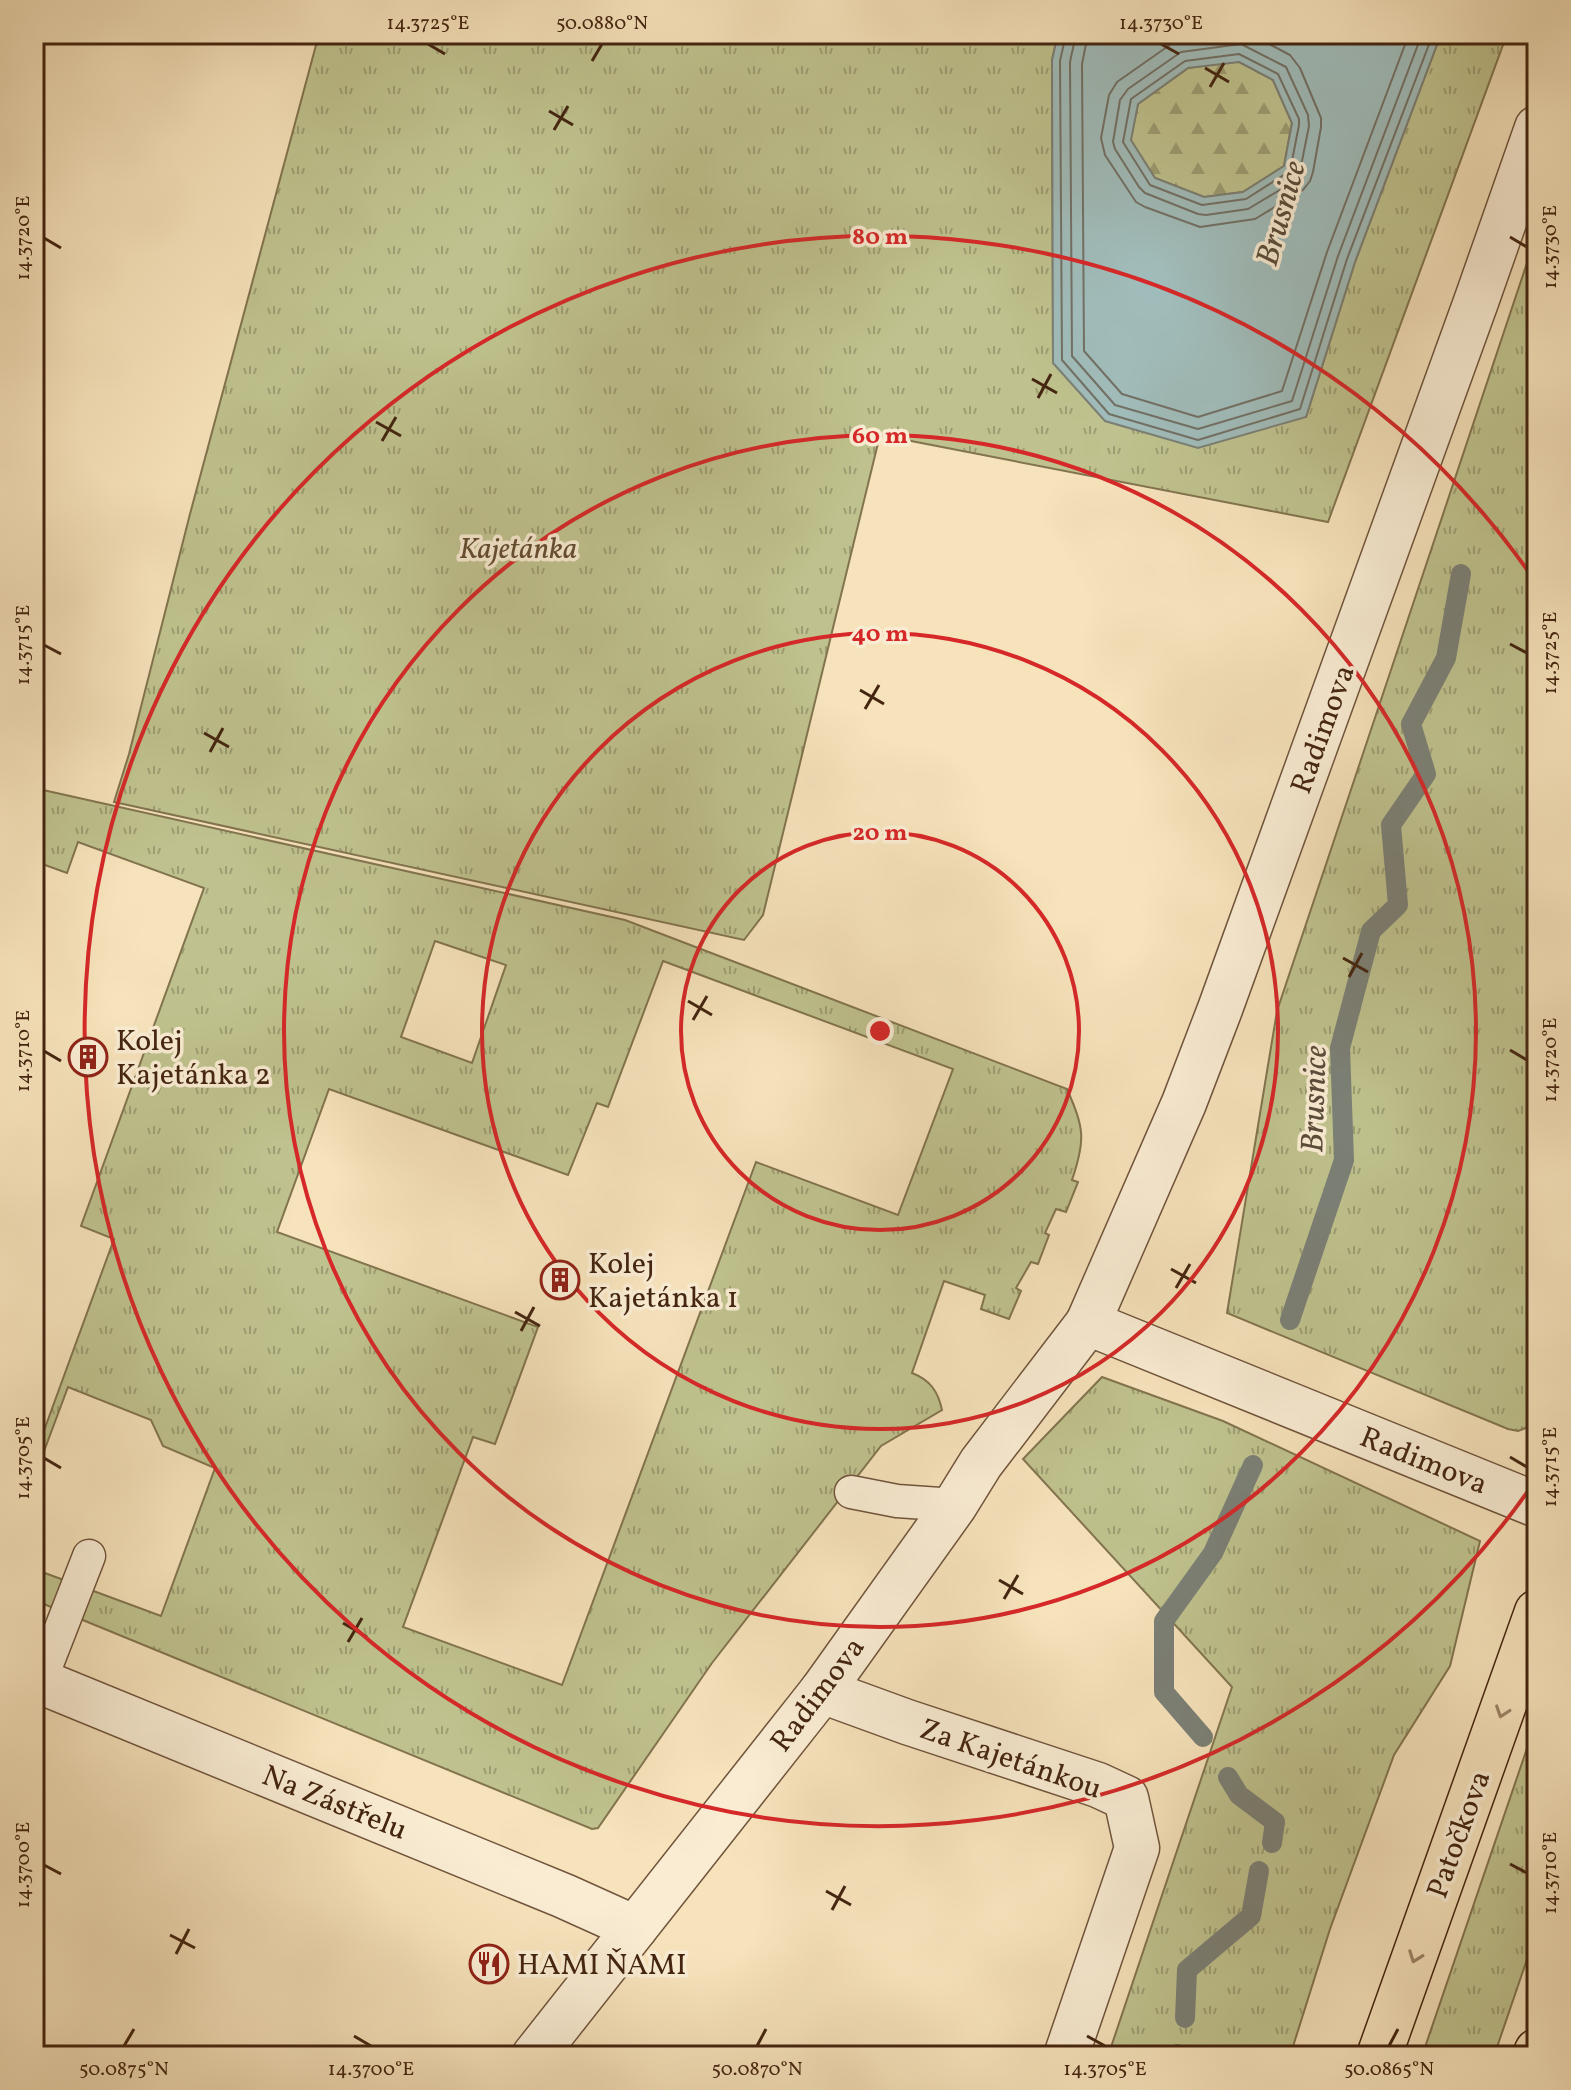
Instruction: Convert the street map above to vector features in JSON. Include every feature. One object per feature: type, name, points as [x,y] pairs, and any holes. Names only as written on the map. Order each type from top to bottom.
[{"type":"main road","name":"Patočkova","points":[[1379,2056],[1537,1612]]},
{"type":"street","name":"Radimova","points":[[534,2056],[822,1691],[955,1505],[981,1463],[1088,1323],[1184,1103],[1220,1009],[1537,128]]},
{"type":"street","name":"Radimova","points":[[1088,1323],[1537,1505]]},
{"type":"street","name":"Na Zástřelu","points":[[37,1680],[635,1928]]},
{"type":"street","name":"Za Kajetánkou","points":[[822,1691],[1098,1785],[1126,1798],[1137,1848],[1066,2056]]},
{"type":"lane","points":[[851,1492],[897,1501],[955,1505]]},
{"type":"lane","points":[[37,1680],[89,1556]]},
{"type":"green space","name":"Kajetánka","points":[[319,34],[1058,34],[1052,60],[1053,363],[1306,417],[1355,262],[1441,34],[1507,34],[1328,522],[880,435],[763,915],[744,940],[114,802]]},
{"type":"green space","points":[[1238,61],[1273,80],[1292,123],[1284,166],[1243,192],[1204,197],[1155,178],[1130,140],[1138,104],[1188,68]]},
{"type":"green space","points":[[1537,233],[1537,1411],[1528,1427],[1518,1431],[1227,1313],[1277,1011]]},
{"type":"green space","points":[[34,788],[625,920],[1067,1089],[1080,1124],[1080,1154],[1072,1180],[1078,1182],[1066,1212],[1056,1209],[1045,1233],[1049,1235],[1038,1264],[1031,1262],[1016,1288],[1021,1291],[1009,1319],[981,1309],[985,1295],[944,1281],[912,1373],[932,1387],[942,1410],[881,1446],[712,1663],[598,1828],[592,1829],[34,1600],[34,1569],[161,1616],[215,1468],[163,1446],[151,1420],[68,1387],[34,1478],[34,1458],[114,1239],[81,1226],[204,888],[78,842],[67,873],[34,861]],"holes":[[[435,941],[506,965],[472,1063],[401,1037]],[[663,961],[953,1069],[898,1215],[756,1162],[562,1685],[403,1627],[473,1437],[495,1444],[538,1327],[277,1232],[329,1089],[568,1175],[597,1103],[608,1107]]]},
{"type":"green space","points":[[1102,1377],[1223,1421],[1480,1541],[1450,1666],[1394,1755],[1330,1929],[1290,2056],[1108,2056],[1232,1687],[1023,1459]]},
{"type":"green space","points":[[1537,1719],[1537,1930],[1494,2056],[1422,2056]]},
{"type":"water","points":[[1058,34],[1441,34],[1355,262],[1306,417],[1198,448],[1105,421],[1053,363],[1052,60]],"holes":[[[1239,62],[1273,80],[1292,123],[1284,166],[1243,192],[1204,197],[1155,178],[1131,140],[1138,104],[1188,68]]]},
{"type":"waterway","name":"Brusnice","points":[[1290,1320],[1344,1160],[1340,1048],[1371,931],[1398,905],[1391,825],[1426,774],[1411,724],[1446,658],[1461,574]]},
{"type":"waterway","name":"Brusnice","points":[[1203,1737],[1164,1692],[1164,1621],[1213,1553],[1253,1465]]},
{"type":"waterway","name":"Brusnice","points":[[1228,1777],[1239,1795],[1275,1822],[1272,1843]]},
{"type":"waterway","name":"Brusnice","points":[[1185,2018],[1187,1970],[1251,1916],[1259,1871]]},
{"type":"place","name":"Kolej Kajetánka 2","points":[[88,1057]]},
{"type":"place","name":"Kolej Kajetánka 1","points":[[560,1280]]},
{"type":"place","name":"HAMI ŇAMI","points":[[489,1964]]}]
